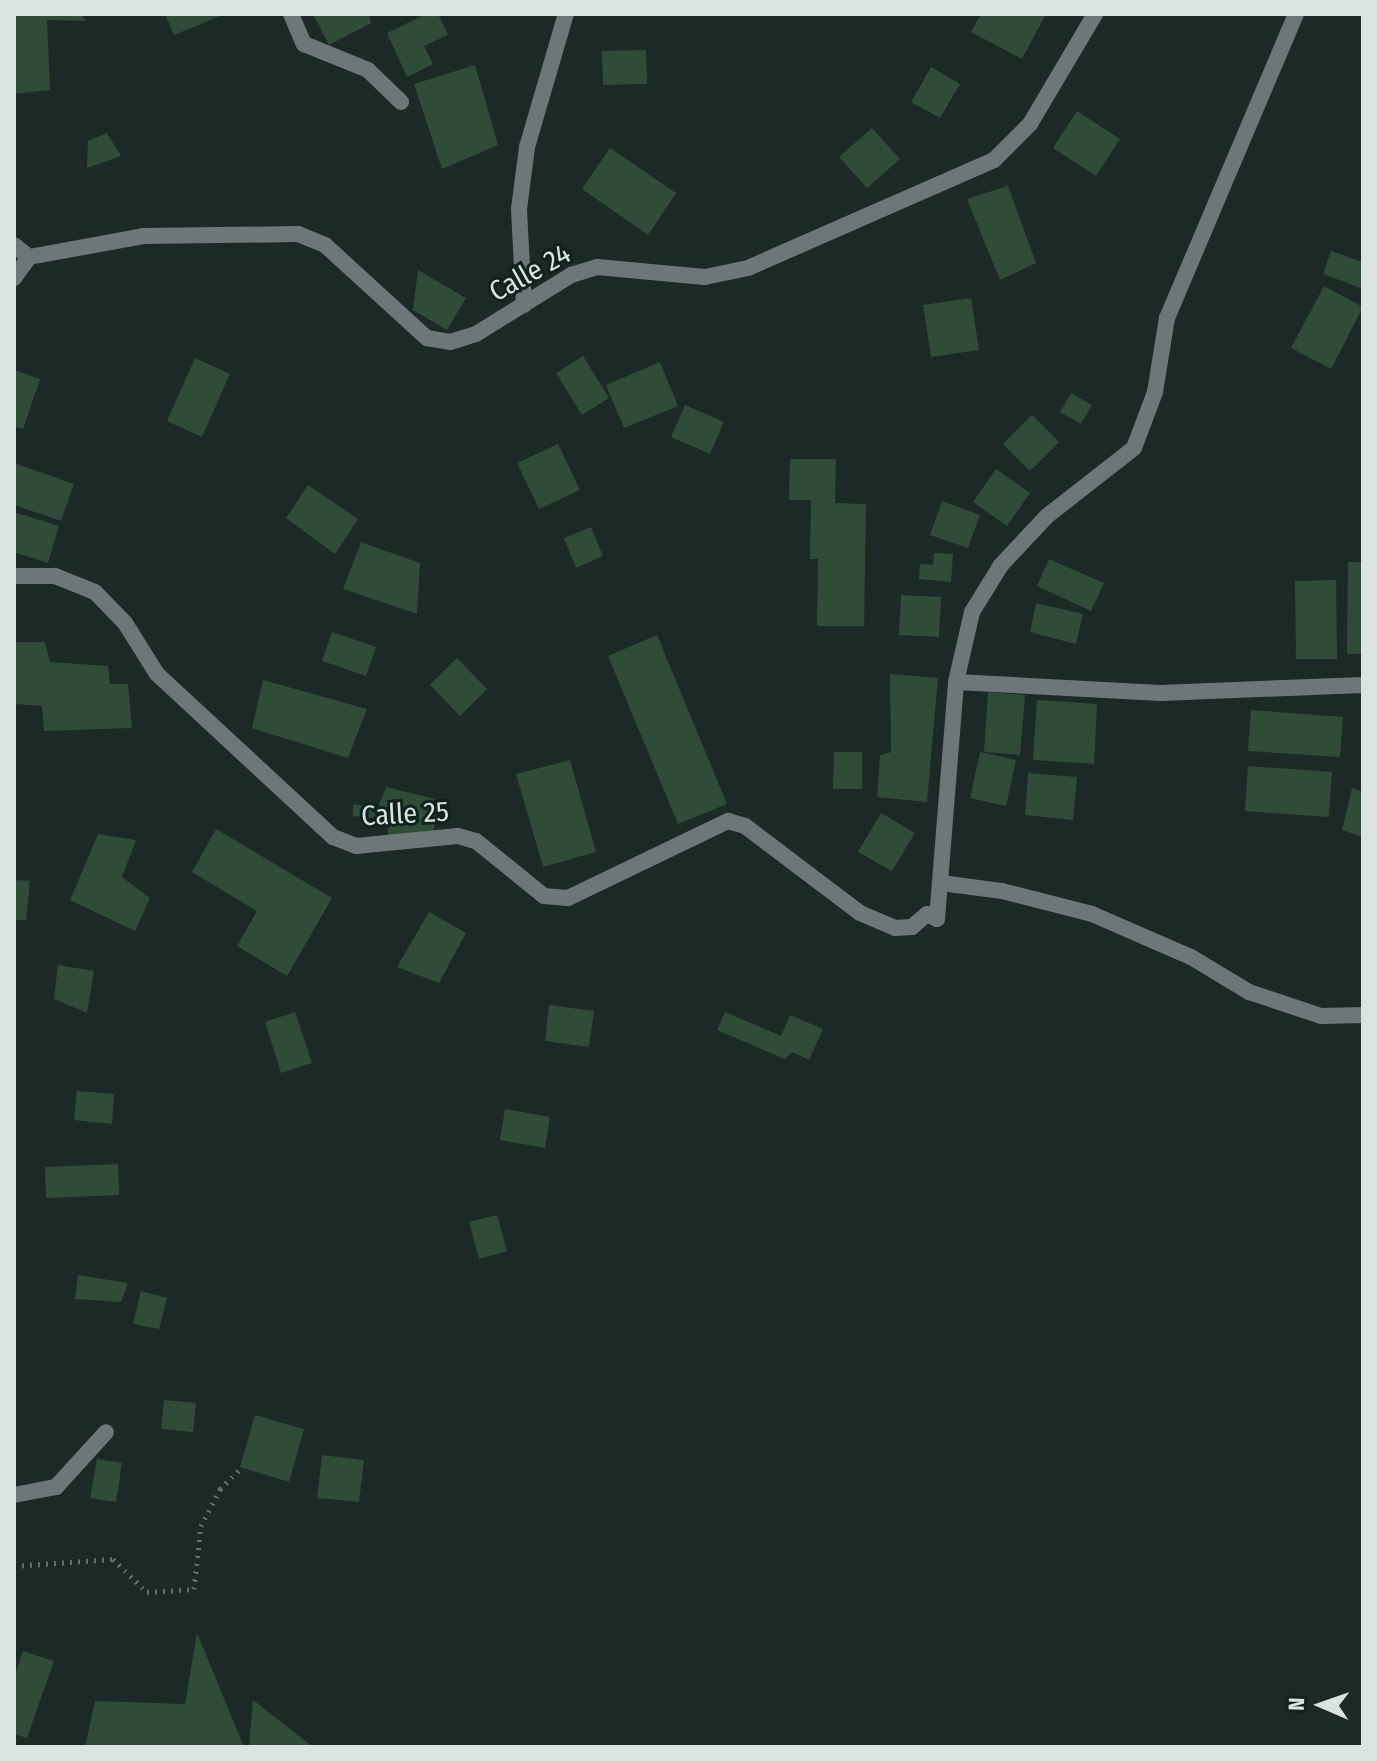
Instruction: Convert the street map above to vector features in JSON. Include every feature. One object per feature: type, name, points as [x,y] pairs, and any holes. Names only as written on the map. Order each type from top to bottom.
[{"type":"street","points":[[291,14],[304,44],[368,70],[401,102]]},
{"type":"street","points":[[524,305],[519,209],[527,147],[566,14]]},
{"type":"street","name":"Calle 24","points":[[29,257],[143,236],[298,234],[325,245],[427,338],[450,342],[476,334],[571,275],[597,267],[705,277],[748,268],[994,160],[1030,124],[1095,14]]},
{"type":"street","points":[[1296,14],[1167,318],[1155,392],[1134,448],[1047,516],[1001,565],[972,612],[956,682],[941,883],[1002,891],[1092,914],[1191,957],[1249,992],[1321,1016],[1363,1015]]},
{"type":"street","points":[[14,245],[29,257],[14,278]]},
{"type":"street","name":"Calle 25","points":[[14,576],[55,576],[95,592],[125,623],[157,674],[333,837],[356,846],[458,836],[476,841],[544,896],[568,898],[728,821],[745,826],[860,913],[895,928],[912,927],[927,914],[937,919],[941,883]]},
{"type":"street","points":[[956,682],[1161,693],[1363,685]]},
{"type":"street","points":[[14,1495],[56,1487],[106,1432]]},
{"type":"path","points":[[14,1566],[113,1559],[147,1592],[194,1589],[201,1526],[220,1489],[239,1470]]},
{"type":"building","points":[[14,14],[81,14],[86,21],[47,20],[50,90],[14,94]]},
{"type":"building","points":[[165,14],[225,14],[174,35]]},
{"type":"building","points":[[313,14],[369,14],[371,23],[329,45]]},
{"type":"building","points":[[426,14],[438,14],[448,35],[424,46],[433,64],[407,77],[387,33]]},
{"type":"building","points":[[981,14],[1046,14],[1022,59],[971,32]]},
{"type":"building","points":[[646,50],[647,84],[603,85],[602,51]]},
{"type":"building","points":[[475,65],[498,145],[442,169],[414,84]]},
{"type":"building","points":[[931,67],[960,84],[940,118],[911,102]]},
{"type":"building","points":[[1077,111],[1120,139],[1096,176],[1053,148]]},
{"type":"building","points":[[872,128],[900,159],[867,188],[839,157]]},
{"type":"building","points":[[107,133],[121,156],[87,168],[88,141]]},
{"type":"building","points":[[610,148],[676,193],[648,235],[582,189]]},
{"type":"building","points":[[1008,186],[1036,263],[1000,280],[967,199]]},
{"type":"building","points":[[1331,251],[1363,262],[1363,289],[1323,274]]},
{"type":"building","points":[[418,270],[466,298],[447,330],[413,310]]},
{"type":"building","points":[[1324,286],[1363,307],[1331,369],[1291,348]]},
{"type":"building","points":[[971,298],[979,350],[931,357],[923,305]]},
{"type":"building","points":[[583,356],[609,398],[582,415],[556,373]]},
{"type":"building","points":[[195,358],[230,374],[202,437],[167,421]]},
{"type":"building","points":[[660,362],[678,406],[624,428],[606,385]]},
{"type":"building","points":[[14,370],[40,379],[23,429],[14,426]]},
{"type":"building","points":[[1071,393],[1092,405],[1081,424],[1060,412]]},
{"type":"building","points":[[685,405],[724,422],[710,454],[671,437]]},
{"type":"building","points":[[1032,415],[1059,442],[1030,471],[1003,444]]},
{"type":"building","points":[[558,444],[580,490],[539,509],[517,463]]},
{"type":"building","points":[[790,459],[836,459],[835,503],[866,504],[864,626],[817,626],[818,559],[810,559],[811,500],[789,500]]},
{"type":"building","points":[[14,463],[74,484],[61,521],[14,505]]},
{"type":"building","points":[[996,469],[1030,493],[1007,526],[973,502]]},
{"type":"building","points":[[308,485],[358,519],[335,554],[286,518]]},
{"type":"building","points":[[942,501],[980,515],[968,548],[930,535]]},
{"type":"building","points":[[14,512],[59,526],[48,563],[14,552]]},
{"type":"building","points":[[591,527],[603,556],[576,568],[564,538]]},
{"type":"building","points":[[361,542],[420,563],[417,614],[343,589]]},
{"type":"building","points":[[934,553],[953,554],[951,582],[919,579],[920,564],[933,565]]},
{"type":"building","points":[[1049,559],[1104,583],[1091,611],[1037,586]]},
{"type":"building","points":[[1348,562],[1363,562],[1363,654],[1347,654]]},
{"type":"building","points":[[1336,580],[1337,659],[1296,659],[1295,581]]},
{"type":"building","points":[[901,595],[941,597],[939,637],[899,635]]},
{"type":"building","points":[[1036,603],[1083,614],[1076,644],[1030,632]]},
{"type":"building","points":[[332,632],[376,647],[366,676],[322,661]]},
{"type":"building","points":[[657,635],[727,804],[678,824],[608,656]]},
{"type":"building","points":[[14,642],[45,642],[50,662],[108,666],[110,684],[128,684],[132,728],[44,731],[42,706],[14,704]]},
{"type":"building","points":[[457,658],[487,689],[460,716],[430,685]]},
{"type":"building","points":[[890,674],[938,678],[927,802],[877,797],[880,755],[891,752]]},
{"type":"building","points":[[263,680],[367,709],[348,758],[252,728]]},
{"type":"building","points":[[988,692],[1025,695],[1020,755],[984,752]]},
{"type":"building","points":[[1037,700],[1097,704],[1094,764],[1033,760]]},
{"type":"building","points":[[1251,710],[1343,717],[1340,757],[1248,751]]},
{"type":"building","points":[[834,752],[862,752],[862,789],[833,789]]},
{"type":"building","points":[[980,752],[1016,760],[1006,806],[970,798]]},
{"type":"building","points":[[570,760],[596,852],[543,867],[516,774]]},
{"type":"building","points":[[1248,766],[1332,772],[1329,817],[1245,811]]},
{"type":"building","points":[[1028,773],[1077,777],[1073,820],[1025,815]]},
{"type":"building","points":[[386,787],[439,800],[431,844],[387,842],[389,820],[353,816],[353,804],[378,808]]},
{"type":"building","points":[[1352,788],[1363,792],[1363,837],[1342,830]]},
{"type":"building","points":[[881,813],[915,833],[892,871],[858,852]]},
{"type":"building","points":[[216,829],[332,898],[287,976],[237,946],[257,911],[192,872]]},
{"type":"building","points":[[98,834],[136,840],[122,877],[150,898],[135,931],[70,900]]},
{"type":"building","points":[[14,880],[30,881],[26,920],[14,920]]},
{"type":"building","points":[[429,912],[466,933],[439,983],[397,967]]},
{"type":"building","points":[[58,965],[94,971],[87,1013],[54,999]]},
{"type":"building","points":[[549,1005],[594,1011],[589,1047],[545,1041]]},
{"type":"building","points":[[295,1012],[312,1063],[281,1073],[265,1022]]},
{"type":"building","points":[[725,1012],[781,1036],[790,1015],[823,1029],[809,1060],[792,1052],[785,1059],[717,1030]]},
{"type":"building","points":[[77,1091],[114,1094],[112,1124],[74,1120]]},
{"type":"building","points":[[505,1109],[550,1117],[545,1148],[500,1140]]},
{"type":"building","points":[[118,1164],[119,1195],[46,1198],[45,1167]]},
{"type":"building","points":[[497,1215],[507,1251],[479,1259],[469,1222]]},
{"type":"building","points":[[78,1275],[128,1283],[121,1302],[75,1299]]},
{"type":"building","points":[[141,1291],[167,1298],[159,1329],[133,1324]]},
{"type":"building","points":[[164,1400],[196,1403],[193,1432],[161,1429]]},
{"type":"building","points":[[255,1415],[304,1429],[289,1482],[240,1467]]},
{"type":"building","points":[[322,1455],[364,1460],[359,1502],[317,1498]]},
{"type":"building","points":[[97,1459],[122,1463],[116,1502],[90,1498]]},
{"type":"building","points":[[197,1633],[244,1747],[85,1747],[95,1701],[185,1704]]},
{"type":"building","points":[[23,1651],[54,1661],[27,1738],[14,1734],[14,1678]]},
{"type":"building","points":[[253,1700],[313,1747],[249,1747]]}]
